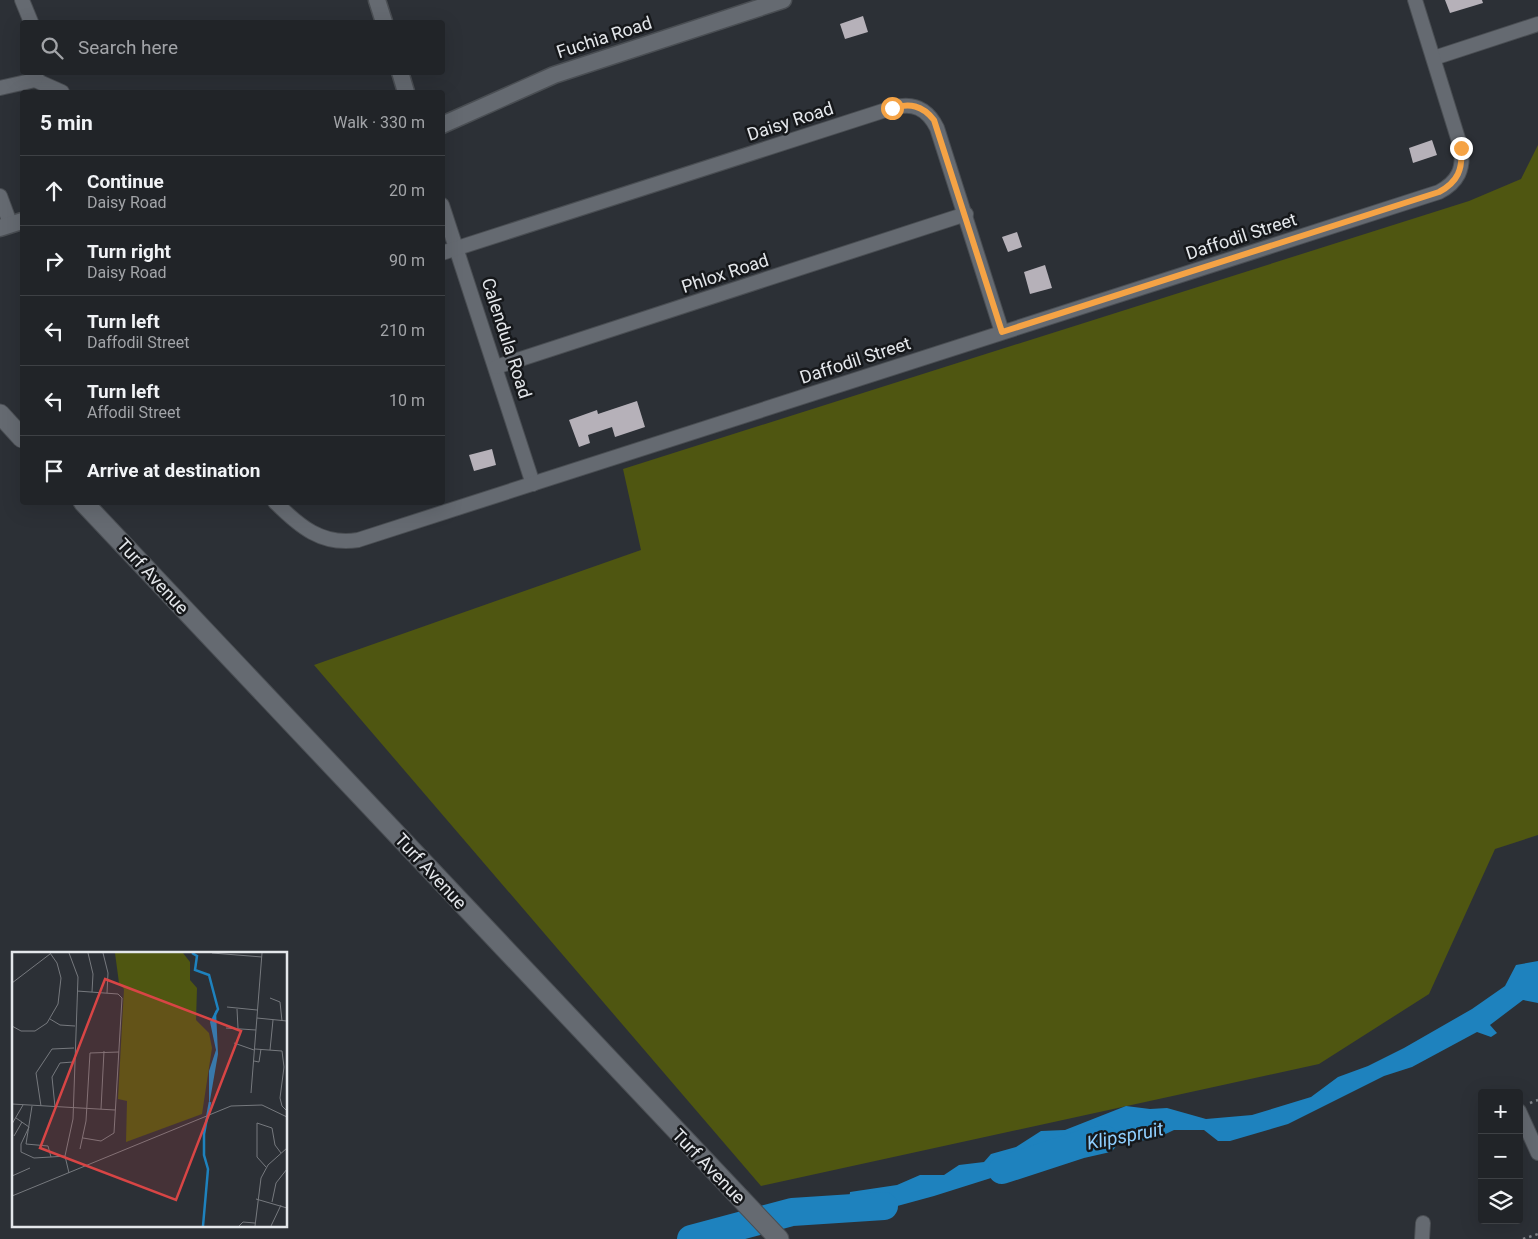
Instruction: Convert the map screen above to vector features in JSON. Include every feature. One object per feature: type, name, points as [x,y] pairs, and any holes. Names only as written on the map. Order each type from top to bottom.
[{"type":"main road","points":[[0,414],[20,436]]},
{"type":"main road","name":"Turf Avenue","points":[[86,505],[779,1239]]},
{"type":"street","points":[[22,0],[30,20]]},
{"type":"street","points":[[377,0],[383,20]]},
{"type":"street","name":"Fuchia Road","points":[[445,123],[554,75],[781,0]]},
{"type":"street","points":[[1415,0],[1434,58],[1538,24]]},
{"type":"street","name":"Daffodil Street","points":[[278,505],[310,532],[328,540],[348,542],[1429,196],[1453,183],[1462,168],[1461,148],[1434,58]]},
{"type":"street","points":[[401,75],[405,90]]},
{"type":"street","points":[[0,88],[36,76],[59,90]]},
{"type":"street","name":"Daisy Road","points":[[445,253],[900,106],[918,106],[924,109],[934,120],[966,214],[1002,332]]},
{"type":"street","points":[[0,196],[11,224]]},
{"type":"street","name":"Calendula Road","points":[[445,214],[533,484]]},
{"type":"street","name":"Phlox Road","points":[[496,367],[966,214]]},
{"type":"street","points":[[1523,1120],[1538,1153]]},
{"type":"street","points":[[1422,1239],[1423,1223]]},
{"type":"path","points":[[1522,1239],[1538,1234]]},
{"type":"green space","points":[[1538,145],[1538,835],[1495,849],[1429,994],[1319,1064],[761,1186],[314,665],[641,550],[623,469],[1469,201],[1521,179]]},
{"type":"water","points":[[1538,961],[1538,1003],[1523,1000],[1490,1025],[1497,1033],[1491,1037],[1477,1032],[1412,1067],[1384,1076],[1288,1124],[1230,1141],[1218,1141],[1204,1130],[1174,1130],[1155,1139],[1045,1151],[1029,1166],[934,1196],[879,1211],[848,1212],[850,1192],[897,1185],[920,1175],[944,1175],[959,1165],[984,1162],[991,1154],[1016,1147],[1041,1131],[1065,1130],[1126,1106],[1150,1109],[1167,1108],[1206,1119],[1252,1115],[1311,1097],[1338,1077],[1368,1066],[1404,1048],[1472,1009],[1505,986],[1516,965]]},
{"type":"building","points":[[1445,0],[1482,0],[1483,3],[1450,13]]},
{"type":"building","points":[[863,16],[868,32],[845,39],[840,24]]},
{"type":"building","points":[[1432,140],[1437,155],[1413,163],[1409,148]]},
{"type":"building","points":[[1017,232],[1022,247],[1008,252],[1002,237]]},
{"type":"building","points":[[1045,265],[1052,288],[1030,294],[1024,272]]},
{"type":"building","points":[[637,401],[645,427],[615,437],[612,427],[588,435],[590,443],[579,447],[569,420],[597,410],[598,414]]},
{"type":"building","points":[[492,449],[496,465],[474,471],[469,455]]},
{"type":"waterway","name":"Klipspruit","points":[[1002,1170],[1082,1144],[1104,1139]]},
{"type":"waterway","name":"Klipspruit","points":[[691,1239],[792,1212],[884,1206]]},
{"type":"route","points":[[892,108],[909,105],[918,106],[924,109],[934,120],[966,214],[1002,332],[1439,192],[1447,188],[1458,177],[1462,168],[1461,148]]}]
